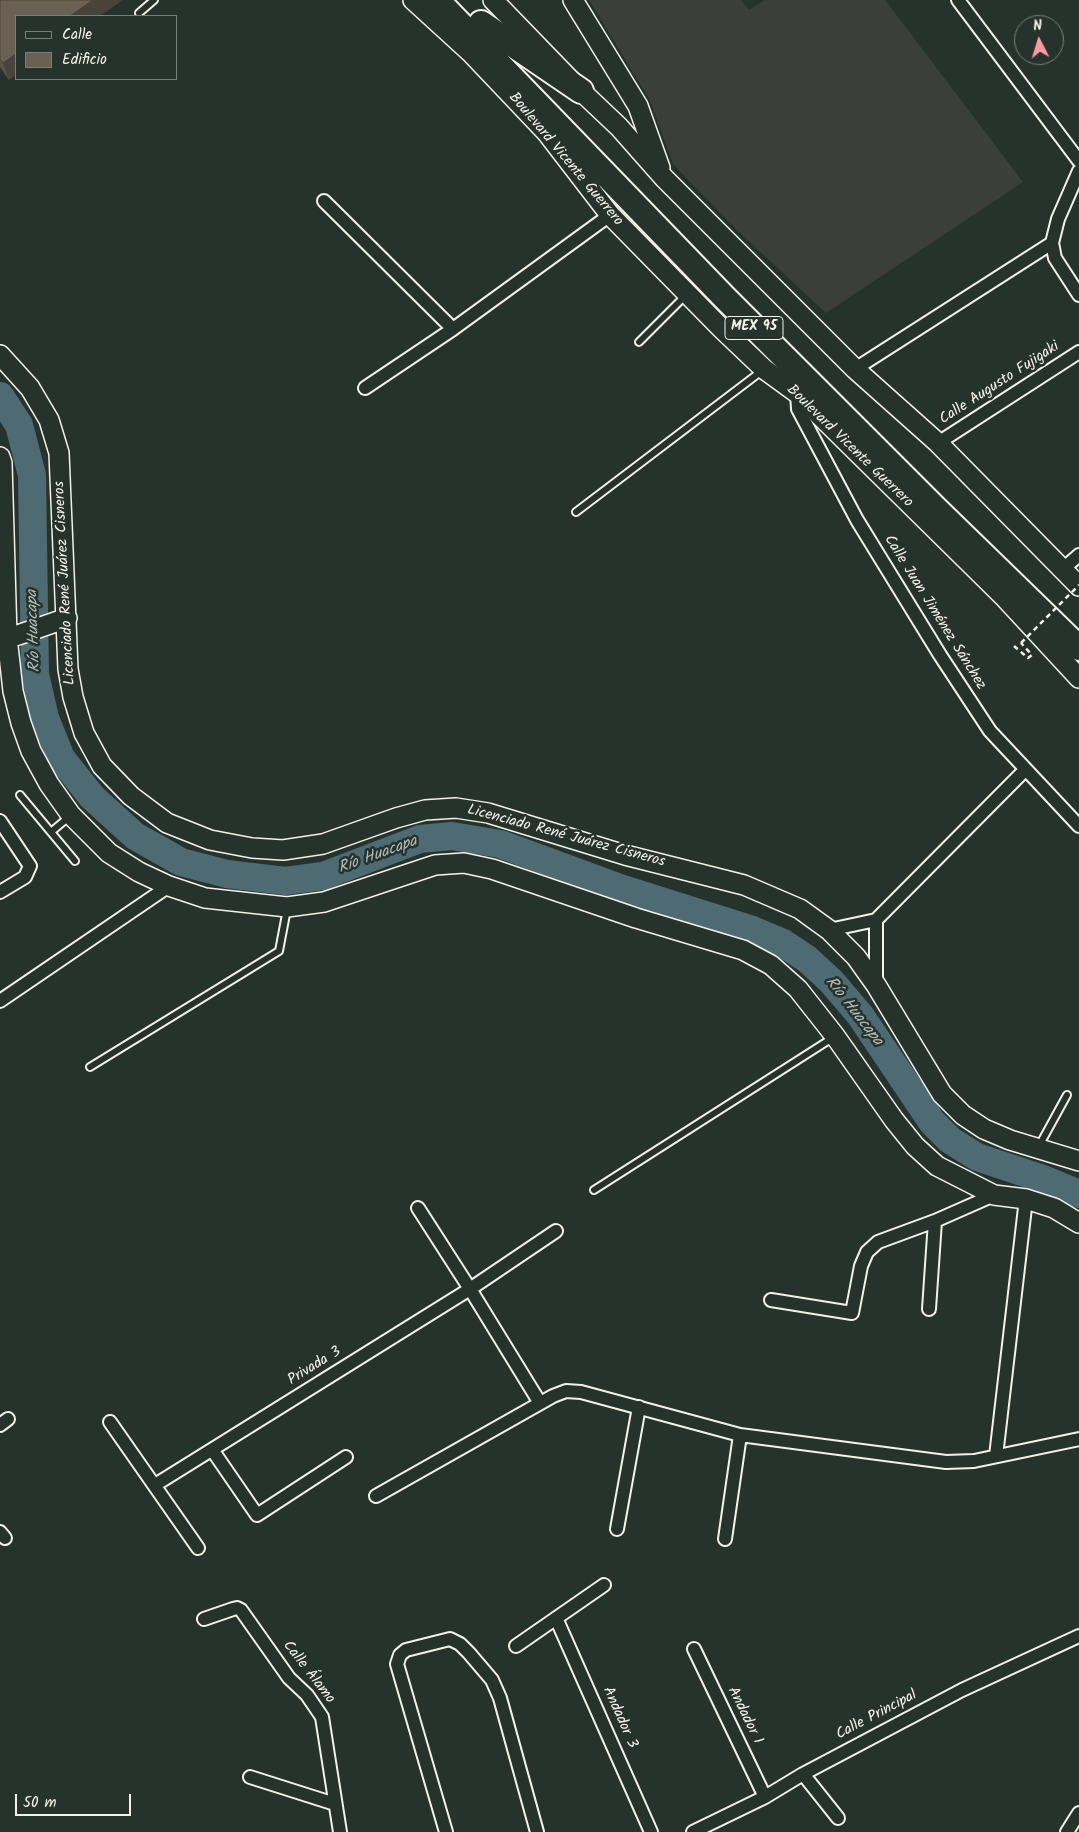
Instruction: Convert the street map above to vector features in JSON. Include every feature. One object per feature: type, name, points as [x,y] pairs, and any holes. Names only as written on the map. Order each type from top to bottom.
[{"type":"highway","name":"Boulevard Vicente Guerrero","points":[[437,0],[759,332],[930,503],[1079,648]]},
{"type":"highway","name":"Boulevard Vicente Guerrero","points":[[459,0],[630,182],[744,298],[1079,628]]},
{"type":"highway","points":[[481,23],[581,91]]},
{"type":"highway","points":[[546,133],[614,183]]},
{"type":"main road","name":"Boulevard Vicente Guerrero","points":[[413,0],[471,53],[546,133],[610,215],[687,294],[764,370],[797,394],[1005,598],[1079,678]]},
{"type":"main road","points":[[493,0],[618,127],[664,178],[855,369],[938,443],[1079,585]]},
{"type":"main road","points":[[573,0],[638,106],[664,178]]},
{"type":"main road","points":[[618,127],[635,118],[638,106]]},
{"type":"main road","name":"Licenciado René Juárez Cisneros","points":[[0,355],[30,388],[49,420],[59,453],[63,620],[73,697],[84,733],[102,766],[131,796],[167,823],[210,840],[252,848],[283,850],[323,844],[396,818],[425,810],[456,808],[488,813],[625,855],[744,885],[800,909],[829,930],[856,957],[876,985],[942,1094],[963,1115],[984,1130],[1079,1161]]},
{"type":"main road","points":[[0,457],[2,472],[2,577],[13,691],[21,723],[31,751],[49,784],[70,815],[108,853],[139,872],[169,886],[205,898],[287,907],[324,902],[435,866],[464,864],[492,869],[636,918],[742,950],[771,965],[798,989],[835,1036],[894,1120],[915,1146],[937,1166],[994,1196],[1026,1199],[1054,1208],[1079,1223]]},
{"type":"main road","points":[[9,638],[63,620]]},
{"type":"main road","points":[[0,673],[13,691]]},
{"type":"street","points":[[963,2],[1079,161]]},
{"type":"street","points":[[1079,171],[1058,219],[1052,243],[1056,258],[1079,294]]},
{"type":"street","points":[[324,201],[453,329]]},
{"type":"street","points":[[364,388],[453,329],[610,215]]},
{"type":"street","points":[[855,369],[1052,243]]},
{"type":"street","name":"Calle Augusto Fujigaki","points":[[938,443],[1079,352]]},
{"type":"street","name":"Calle Juan Jiménez Sánchez","points":[[797,394],[798,408],[857,520],[940,655],[990,731],[1079,826]]},
{"type":"street","points":[[1063,569],[1079,555]]},
{"type":"street","points":[[829,930],[876,920],[1025,770]]},
{"type":"street","points":[[0,821],[30,866],[25,877],[0,892]]},
{"type":"street","points":[[0,1001],[169,886]]},
{"type":"street","points":[[876,920],[876,985]]},
{"type":"street","points":[[771,1300],[852,1313],[861,1266],[867,1252],[878,1242],[994,1196]]},
{"type":"street","points":[[996,1456],[1026,1199]]},
{"type":"street","points":[[418,1208],[540,1403]]},
{"type":"street","points":[[929,1309],[935,1221]]},
{"type":"street","name":"Privada 3","points":[[156,1485],[470,1289],[556,1231]]},
{"type":"street","points":[[376,1496],[540,1403],[566,1391],[581,1392],[740,1435],[946,1462],[974,1461],[1079,1439]]},
{"type":"street","points":[[617,1529],[639,1408]]},
{"type":"street","points":[[110,1422],[156,1485],[198,1548]]},
{"type":"street","points":[[725,1539],[740,1435]]},
{"type":"street","points":[[213,1451],[257,1516],[346,1457]]},
{"type":"street","points":[[516,1646],[604,1585]]},
{"type":"street","name":"Calle Álamo","points":[[204,1619],[237,1608],[241,1610],[289,1678],[308,1695],[322,1717],[340,1832]]},
{"type":"street","name":"Andador 3","points":[[556,1618],[651,1832]]},
{"type":"street","name":"Calle Principal","points":[[693,1832],[765,1797],[802,1774],[962,1690],[1079,1636]]},
{"type":"street","points":[[446,1832],[398,1664],[400,1655],[406,1650],[450,1638],[470,1652],[492,1680],[500,1698],[537,1832]]},
{"type":"street","name":"Andador 1","points":[[694,1649],[765,1797]]},
{"type":"street","points":[[802,1774],[838,1818]]},
{"type":"street","points":[[250,1777],[335,1804]]},
{"type":"street","points":[[1066,1832],[1079,1813]]},
{"type":"lane","points":[[139,12],[154,0]]},
{"type":"lane","points":[[639,342],[687,294]]},
{"type":"lane","points":[[576,512],[764,370]]},
{"type":"lane","points":[[20,795],[75,861]]},
{"type":"lane","points":[[51,832],[70,815]]},
{"type":"lane","points":[[90,1067],[279,951],[287,907]]},
{"type":"lane","points":[[594,1190],[835,1036]]},
{"type":"lane","points":[[1039,1147],[1067,1095]]},
{"type":"path","points":[[1014,646],[1028,658],[1032,655],[1020,643],[1079,585]]},
{"type":"shaded area","points":[[589,0],[741,0],[749,10],[765,0],[885,0],[1023,182],[826,313],[738,231],[673,164],[650,100]]},
{"type":"building","points":[[0,0],[93,0],[71,15],[15,15],[15,55],[3,63],[0,59]]},
{"type":"waterway","name":"Río Huacapa","points":[[0,396],[19,425],[32,475],[35,674],[45,718],[61,758],[92,797],[135,836],[181,862],[227,874],[285,881],[323,876],[420,839],[452,836],[500,844],[617,887],[750,929],[783,943],[807,959],[831,981],[860,1015],[932,1122],[950,1140],[977,1157],[1043,1179],[1079,1194]]}]
